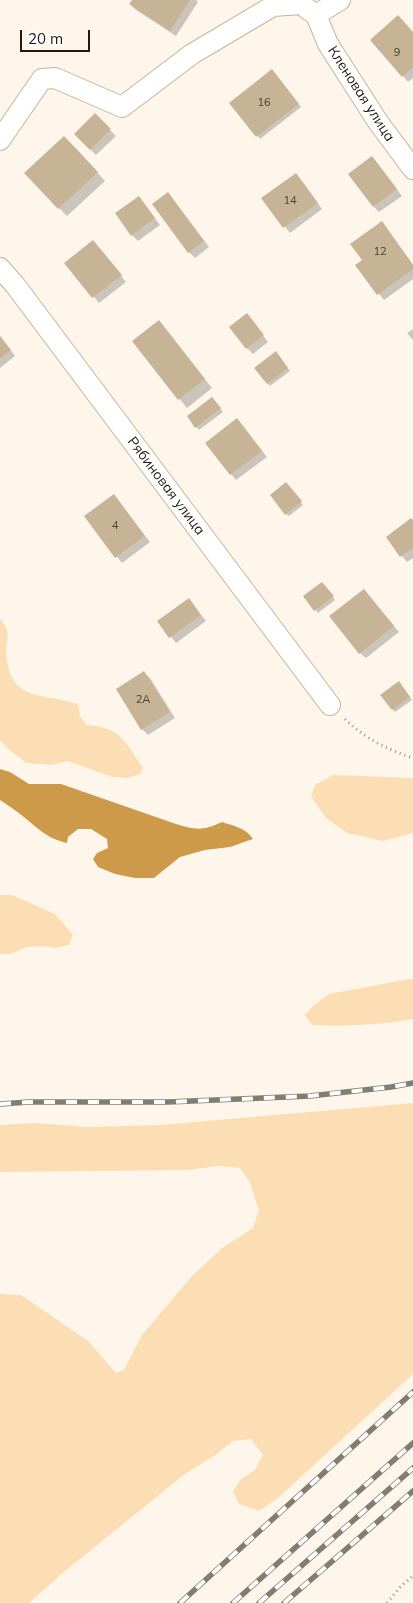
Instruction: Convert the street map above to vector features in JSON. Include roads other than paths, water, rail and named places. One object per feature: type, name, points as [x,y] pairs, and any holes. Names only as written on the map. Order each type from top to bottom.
[{"type":"street","points":[[0,140],[42,80],[55,78],[122,107],[192,54],[273,6],[304,6],[340,0]]},
{"type":"street","name":"Кленовая улица","points":[[304,6],[378,122],[413,169]]},
{"type":"street","name":"Рябиновая улица","points":[[0,268],[16,285],[330,705]]},
{"type":"railway","points":[[0,1104],[29,1102],[168,1102],[310,1096],[413,1083]]},
{"type":"railway","points":[[180,1603],[413,1392]]},
{"type":"railway","points":[[233,1603],[413,1443]]},
{"type":"railway","points":[[259,1603],[413,1468]]},
{"type":"railway","points":[[284,1603],[413,1491]]}]
